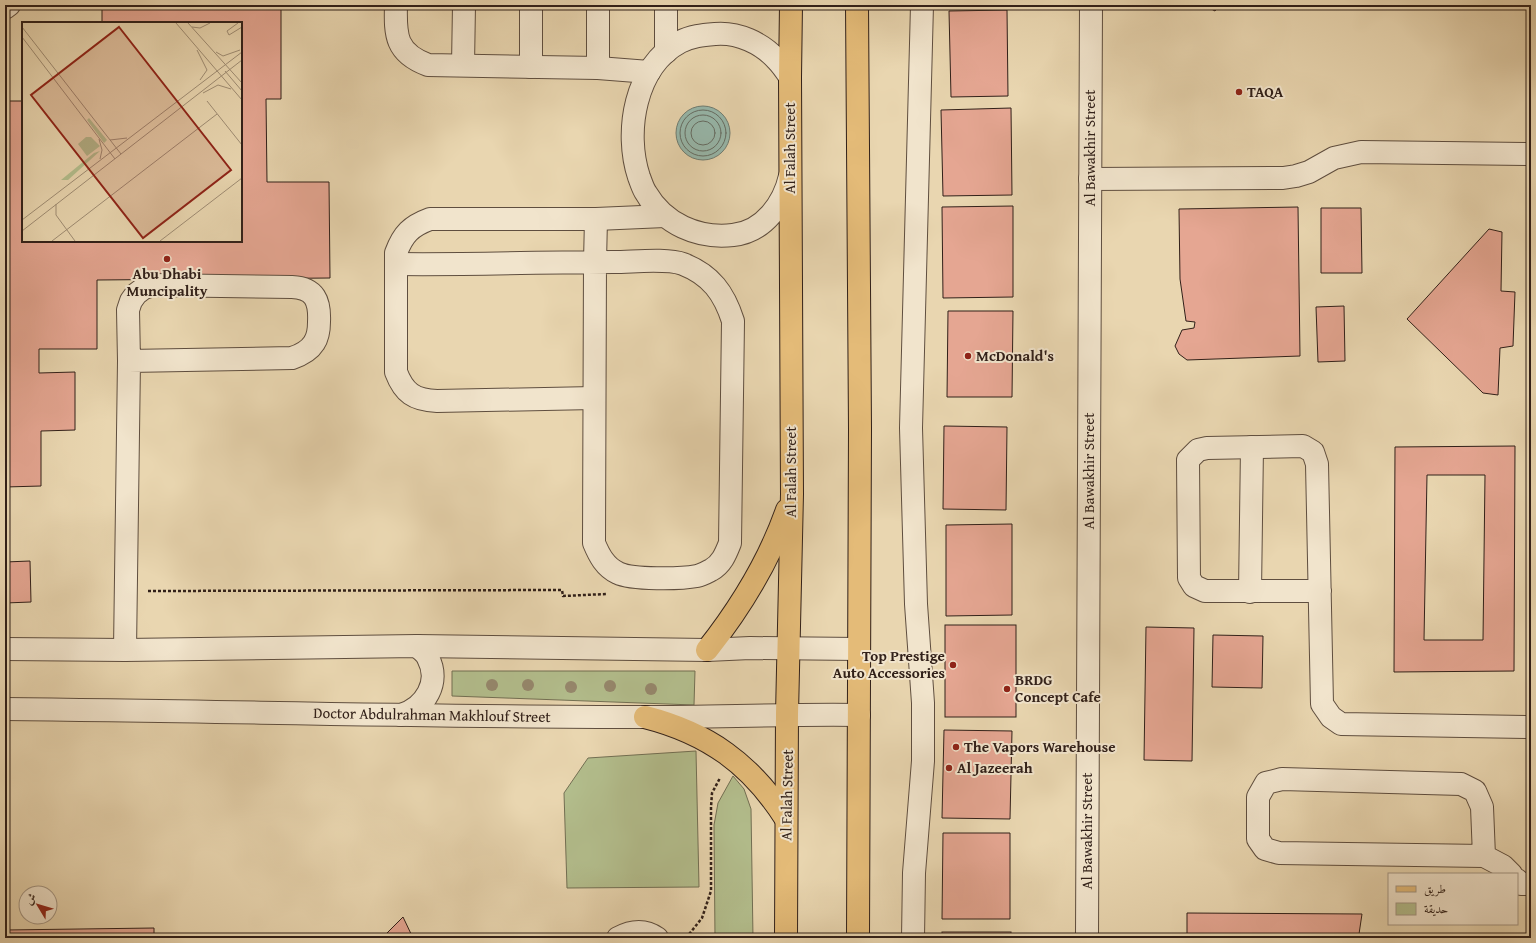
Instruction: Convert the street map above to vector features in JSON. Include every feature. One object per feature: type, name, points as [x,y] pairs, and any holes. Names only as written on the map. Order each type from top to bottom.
[{"type":"main road","name":"Al Falah Street","points":[[786,938],[787,714],[790,648],[792,494],[791,5]]},
{"type":"main road","points":[[857,5],[860,414],[858,938]]},
{"type":"main road","points":[[708,650],[732,618],[767,558],[781,527],[792,494]]},
{"type":"main road","points":[[645,717],[668,723],[691,732],[732,756],[762,785],[775,801],[786,819]]},
{"type":"street","points":[[5,8],[9,5]]},
{"type":"street","points":[[396,5],[396,33],[400,44],[407,54],[417,61],[428,65],[598,68],[649,72]]},
{"type":"street","points":[[463,65],[464,5]]},
{"type":"street","points":[[531,5],[531,66]]},
{"type":"street","points":[[598,5],[598,68]]},
{"type":"street","points":[[666,5],[666,52]]},
{"type":"street","points":[[913,938],[914,873],[923,761],[923,703],[916,604],[911,428],[922,5]]},
{"type":"street","name":"Al Bawakhir Street","points":[[1086,938],[1091,5]]},
{"type":"street","points":[[790,77],[778,60],[767,50],[742,37],[721,33],[700,35],[680,42],[666,52],[649,72],[639,94],[634,119],[633,144],[636,168],[645,192],[654,205],[665,216],[678,225],[692,232],[707,235],[723,236],[738,234],[752,229],[764,221],[774,212],[782,200],[788,186],[791,173]]},
{"type":"street","points":[[1090,179],[1283,178],[1309,172],[1334,158],[1361,152],[1531,154]]},
{"type":"street","points":[[594,398],[423,401],[411,395],[401,385],[396,372],[396,253],[400,241],[408,231],[418,223],[430,219],[596,219],[665,216]]},
{"type":"street","points":[[396,264],[463,265],[595,262],[670,262],[684,264],[706,277],[719,289],[728,304],[733,321],[730,543],[724,558],[712,569],[698,576],[636,578],[617,573],[606,565],[598,555],[594,543],[594,398],[595,262],[596,219]]},
{"type":"street","points":[[125,650],[129,361],[128,310],[131,301],[136,294],[144,288],[152,285],[301,287],[316,298],[320,307],[318,334],[314,343],[308,350],[292,358],[129,361]]},
{"type":"street","points":[[1320,591],[1205,591],[1194,586],[1189,578],[1188,460],[1198,450],[1207,448],[1303,446],[1313,452],[1317,464],[1320,591],[1322,704],[1331,717],[1341,724],[1531,727]]},
{"type":"street","points":[[1250,592],[1252,447]]},
{"type":"street","points":[[5,649],[125,650],[417,646],[708,650],[790,648],[859,649]]},
{"type":"street","points":[[399,715],[410,712],[419,706],[426,698],[431,688],[433,677],[432,667],[427,656],[417,646]]},
{"type":"street","name":"Doctor Abdulrahman Makhlouf Street","points":[[5,709],[645,717],[787,714],[859,715]]},
{"type":"street","points":[[1484,856],[1482,807],[1475,791],[1461,784],[1282,779],[1266,783],[1258,797],[1258,838],[1265,849],[1279,853],[1484,856],[1503,866],[1510,873]]},
{"type":"street","points":[[1518,881],[1521,884],[1531,884]]},
{"type":"street","points":[[618,938],[630,932],[643,932],[657,938]]},
{"type":"path","points":[[126,591],[562,590],[562,596],[608,594],[627,586],[636,578]]},
{"type":"path","points":[[686,938],[702,918],[711,891],[712,793],[732,756]]},
{"type":"green space","points":[[452,671],[695,671],[694,705],[452,696]]},
{"type":"green space","points":[[696,751],[699,887],[567,888],[564,793],[588,758]]},
{"type":"green space","points":[[733,776],[744,789],[751,809],[753,938],[715,938],[714,825],[718,803]]},
{"type":"water","points":[[698,106],[708,106],[718,110],[726,118],[730,128],[730,138],[726,148],[718,156],[708,160],[698,160],[688,156],[680,148],[676,138],[676,128],[680,118],[688,110]]},
{"type":"building","name":"Abu Dhabi Muncipality","points":[[102,5],[281,5],[281,99],[266,99],[267,182],[329,182],[330,278],[97,280],[97,349],[39,349],[39,373],[75,372],[75,430],[41,431],[41,486],[5,487],[5,101],[22,101],[22,242],[242,242],[242,22],[102,22]]},
{"type":"building","points":[[1204,5],[1219,5],[1215,11]]},
{"type":"building","points":[[1007,10],[1008,96],[951,97],[949,11]]},
{"type":"building","points":[[1011,108],[1012,195],[943,196],[941,110]]},
{"type":"building","points":[[1013,206],[1013,297],[943,298],[942,207]]},
{"type":"building","points":[[1298,207],[1300,356],[1187,360],[1179,354],[1175,346],[1182,330],[1194,328],[1195,322],[1186,321],[1180,279],[1179,209]]},
{"type":"building","points":[[1321,208],[1361,208],[1362,273],[1321,273]]},
{"type":"building","points":[[1489,229],[1502,232],[1501,291],[1515,292],[1513,346],[1500,348],[1498,395],[1483,393],[1407,319]]},
{"type":"building","points":[[1344,306],[1345,361],[1318,362],[1316,307]]},
{"type":"building","points":[[948,311],[1013,311],[1012,397],[947,397]]},
{"type":"building","points":[[944,426],[1007,427],[1006,510],[943,509]]},
{"type":"building","points":[[1515,446],[1514,671],[1394,672],[1395,447]],"holes":[[[1427,475],[1485,475],[1483,640],[1424,640]]]},
{"type":"building","points":[[1012,524],[1012,615],[946,616],[946,525]]},
{"type":"building","points":[[30,561],[31,602],[5,603],[5,562]]},
{"type":"building","points":[[945,625],[1016,625],[1016,717],[945,717]]},
{"type":"building","points":[[1146,627],[1194,628],[1192,761],[1144,760]]},
{"type":"building","points":[[1213,635],[1263,636],[1262,688],[1212,687]]},
{"type":"building","points":[[944,730],[1012,731],[1010,819],[942,818]]},
{"type":"building","points":[[943,833],[1010,833],[1010,919],[942,919]]},
{"type":"building","points":[[1187,913],[1362,914],[1359,934],[1364,938],[1187,938]]},
{"type":"building","points":[[403,917],[413,938],[382,938]]},
{"type":"building","points":[[154,928],[154,938],[5,938],[5,930]]},
{"type":"building","points":[[942,932],[1011,932],[1011,938],[942,938]]},
{"type":"place","name":"TAQA","points":[[1239,92]]},
{"type":"place","name":"Abu Dhabi Muncipality","points":[[167,259]]},
{"type":"place","name":"McDonald's","points":[[968,356]]},
{"type":"place","name":"Top Prestige Auto Accessories","points":[[953,665]]},
{"type":"place","name":"BRDG Concept Cafe","points":[[1007,689]]},
{"type":"place","name":"The Vapors Warehouse","points":[[956,747]]},
{"type":"place","name":"Al Jazeerah","points":[[949,768]]}]
